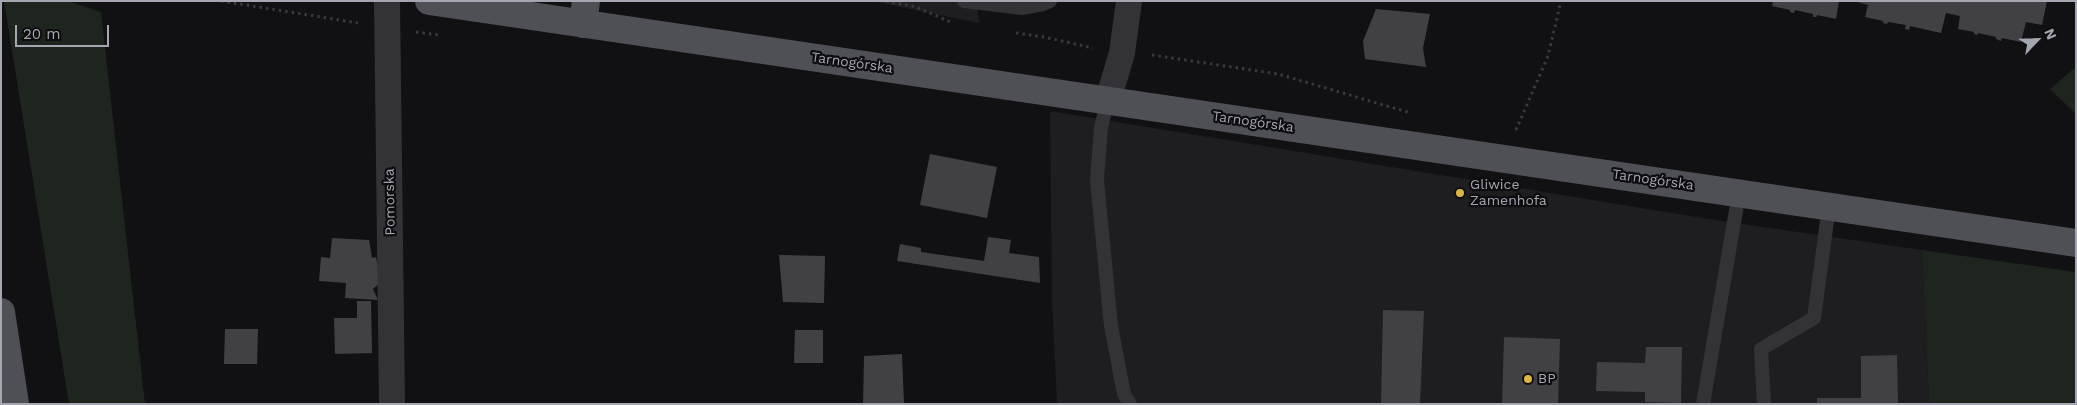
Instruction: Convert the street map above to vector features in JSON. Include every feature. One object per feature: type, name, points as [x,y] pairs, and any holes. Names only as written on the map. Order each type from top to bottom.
[{"type":"main road","name":"Tarnogórska","points":[[429,1],[584,13],[1108,100],[2076,243]]},
{"type":"main road","points":[[1,312],[15,404]]},
{"type":"street","name":"Pomorska","points":[[387,1],[392,404]]},
{"type":"street","points":[[1108,100],[1122,53],[1129,1]]},
{"type":"lane","points":[[964,1],[1022,8],[1050,1]]},
{"type":"lane","points":[[1108,100],[1101,127],[1097,180],[1112,326],[1124,394],[1130,404]]},
{"type":"lane","points":[[1704,404],[1739,192]]},
{"type":"lane","points":[[1764,404],[1761,349],[1814,318],[1829,206]]},
{"type":"path","points":[[886,1],[916,7],[957,25]]},
{"type":"path","points":[[1515,134],[1548,56],[1561,1]]},
{"type":"path","points":[[1015,33],[1122,53],[1149,55],[1278,74],[1420,116]]},
{"type":"shaded area","points":[[4,1],[68,1],[101,12],[145,404],[69,404]]},
{"type":"shaded area","points":[[871,1],[977,1],[979,23]]},
{"type":"shaded area","points":[[2076,67],[2076,114],[2050,89]]},
{"type":"shaded area","points":[[1050,111],[1715,220],[1922,250],[1929,404],[1057,404],[1052,301]]},
{"type":"shaded area","points":[[1922,250],[2076,272],[2076,404],[1929,404]]},
{"type":"building","points":[[1773,1],[1839,1],[1836,19],[1817,15],[1813,17],[1813,14],[1795,10],[1794,13],[1790,12],[1790,10],[1772,6]]},
{"type":"building","points":[[1854,1],[2047,1],[2042,25],[2026,22],[2021,42],[2002,38],[2001,41],[1996,39],[1996,37],[1978,33],[1978,35],[1974,34],[1974,32],[1958,29],[1960,16],[1946,13],[1941,33],[1910,26],[1909,30],[1905,29],[1906,25],[1888,22],[1887,24],[1883,23],[1883,21],[1865,17],[1868,5]]},
{"type":"building","points":[[1376,9],[1430,14],[1423,48],[1426,67],[1365,59],[1363,41]]},
{"type":"building","points":[[930,154],[997,167],[987,218],[920,205]]},
{"type":"building","points":[[988,237],[1011,240],[1009,253],[1039,257],[1040,283],[897,261],[900,244],[921,248],[921,252],[984,261]]},
{"type":"building","points":[[332,238],[369,240],[372,258],[376,257],[381,282],[373,289],[378,300],[345,298],[346,283],[319,281],[321,257],[330,258]]},
{"type":"building","points":[[779,255],[825,256],[824,303],[783,302]]},
{"type":"building","points":[[357,301],[371,301],[372,353],[335,354],[334,318],[357,318]]},
{"type":"building","points":[[1383,310],[1424,311],[1420,404],[1381,404]]},
{"type":"building","points":[[225,329],[258,329],[257,364],[224,364]]},
{"type":"building","points":[[795,330],[823,330],[823,363],[794,363]]},
{"type":"building","points":[[1504,337],[1560,339],[1558,404],[1502,404]]},
{"type":"building","points":[[1646,347],[1682,347],[1681,403],[1645,402],[1645,392],[1596,391],[1597,362],[1645,363]]},
{"type":"building","points":[[902,354],[904,404],[863,404],[864,356]]},
{"type":"building","points":[[1897,355],[1898,404],[1817,404],[1817,398],[1861,398],[1861,356]]},
{"type":"place","name":"Gliwice Zamenhofa","points":[[1460,193]]},
{"type":"place","name":"BP","points":[[1528,379]]}]
